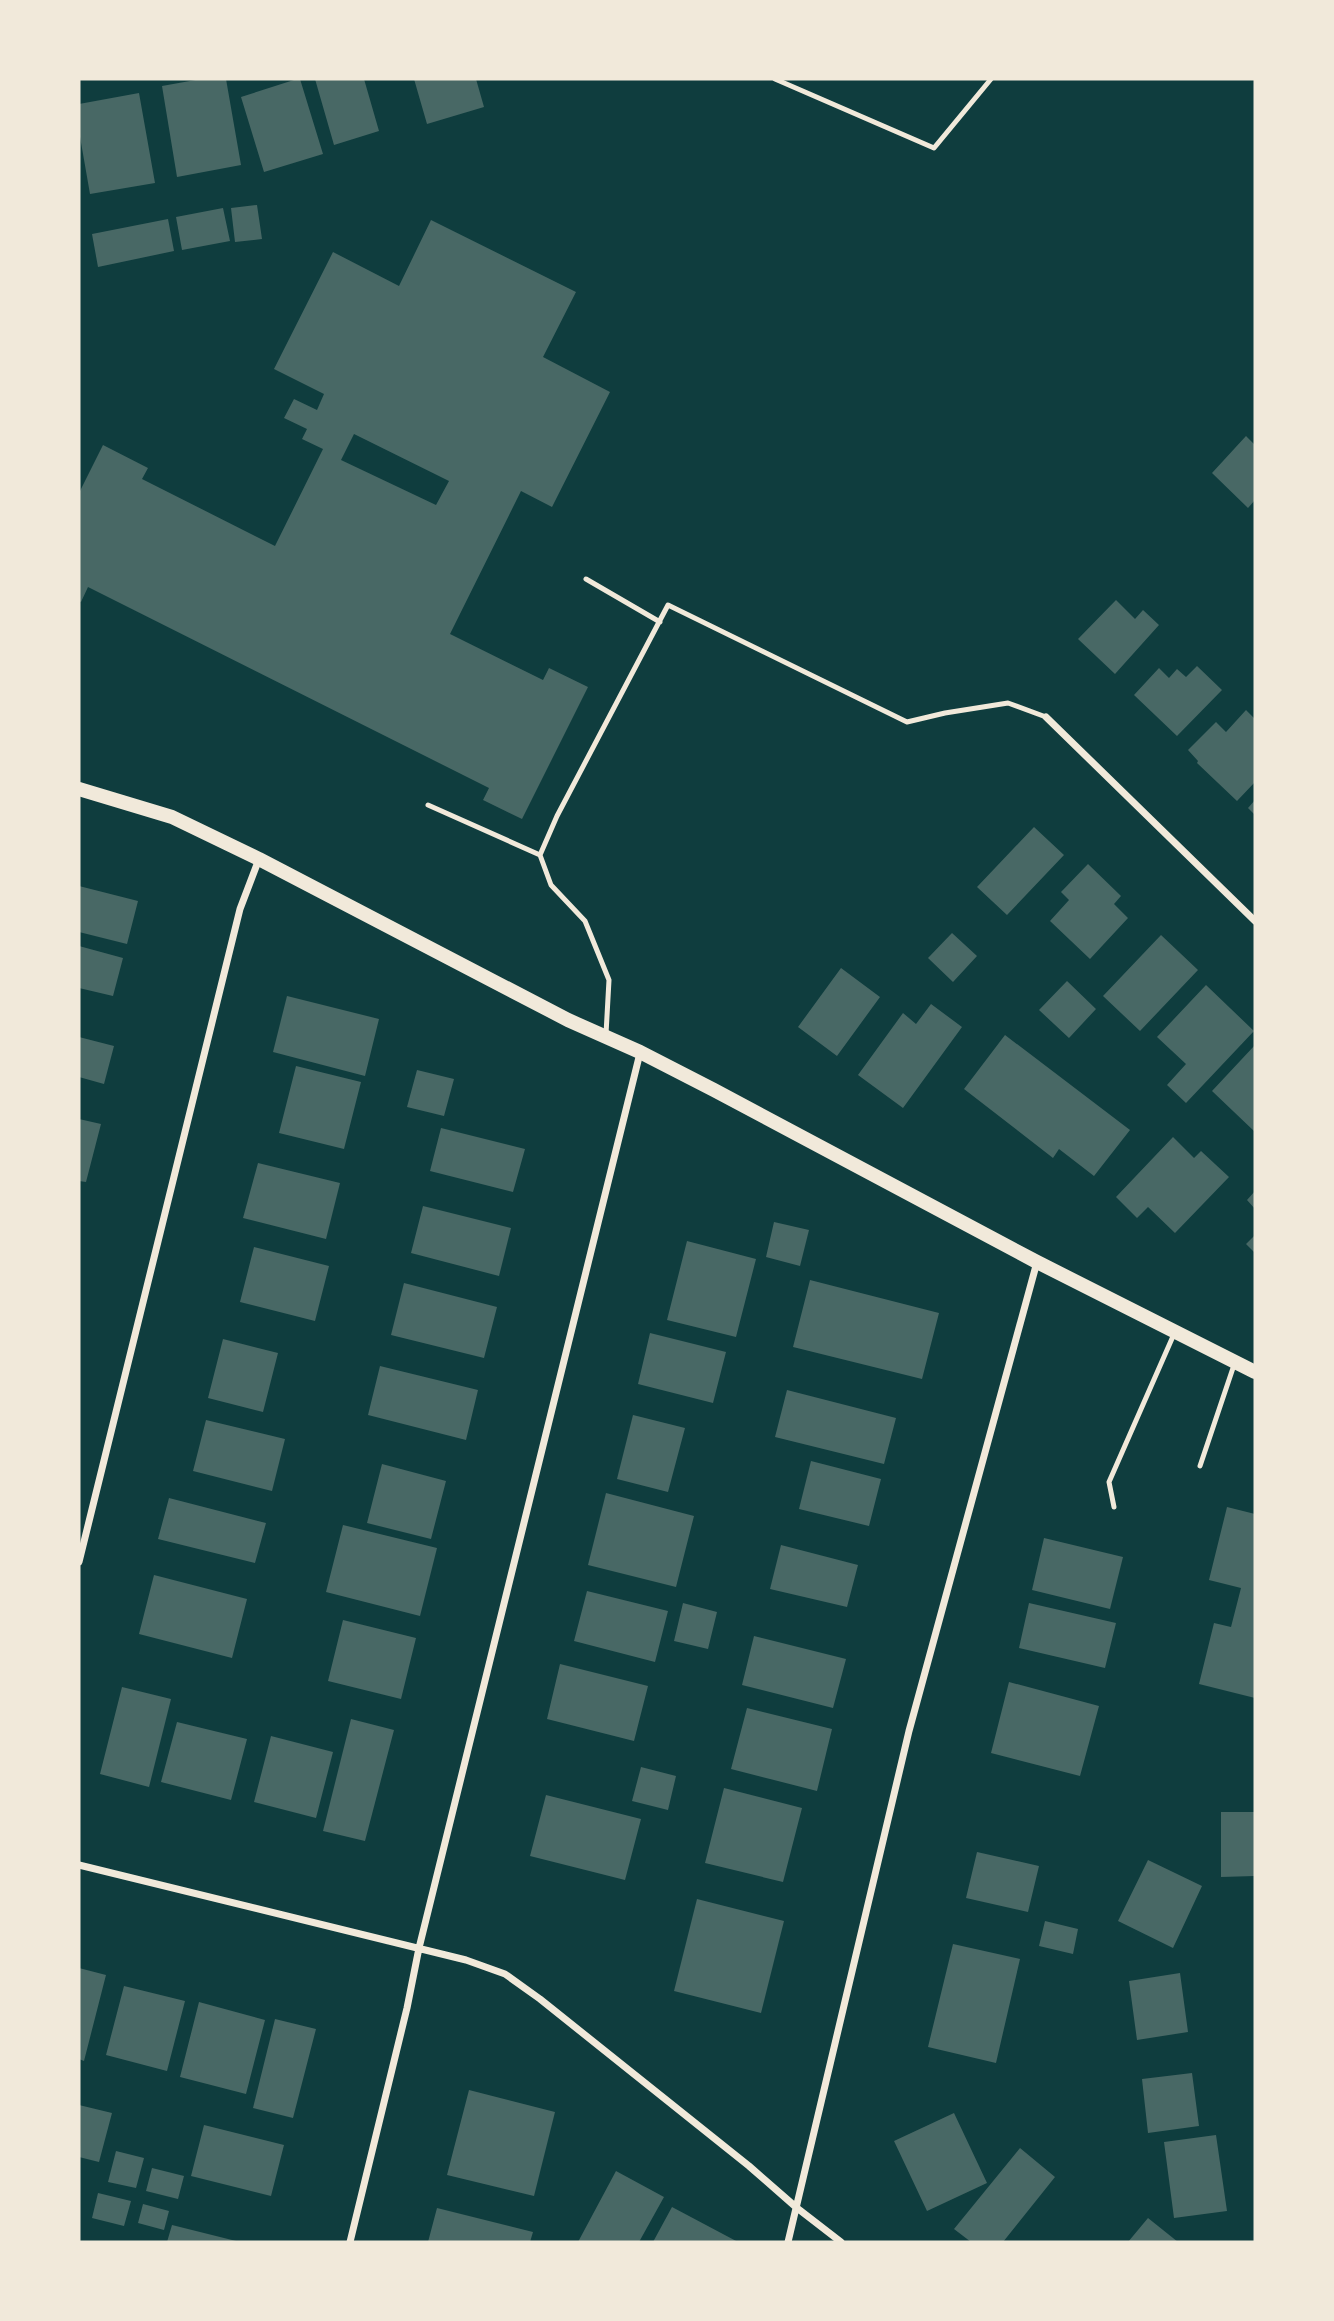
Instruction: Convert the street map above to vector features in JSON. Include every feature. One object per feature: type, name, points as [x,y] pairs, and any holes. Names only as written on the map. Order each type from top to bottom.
[{"type":"main road","points":[[79,789],[172,817],[259,859],[457,964],[640,1052],[1037,1262],[1255,1372]]},
{"type":"street","points":[[1046,717],[1255,921]]},
{"type":"street","points":[[79,1562],[240,909],[259,859]]},
{"type":"street","points":[[350,2242],[419,1948],[640,1052]]},
{"type":"street","points":[[789,2242],[909,1731],[1037,1262]]},
{"type":"street","points":[[79,1865],[466,1960],[505,1974],[540,1998],[841,2242]]},
{"type":"lane","points":[[775,79],[934,148],[991,79]]},
{"type":"lane","points":[[586,579],[660,622]]},
{"type":"lane","points":[[606,1037],[609,979],[585,921],[551,885],[540,855],[556,816],[668,605],[907,722],[1008,703],[1046,717]]},
{"type":"lane","points":[[428,805],[540,855]]},
{"type":"lane","points":[[1114,1507],[1109,1482],[1175,1331]]},
{"type":"lane","points":[[1200,1466],[1236,1362]]},
{"type":"building","points":[[201,79],[226,79],[241,165],[177,177],[162,86]]},
{"type":"building","points":[[300,79],[323,154],[264,172],[241,97]]},
{"type":"building","points":[[315,79],[364,79],[379,131],[334,145]]},
{"type":"building","points":[[414,79],[476,79],[484,107],[427,124]]},
{"type":"building","points":[[139,93],[155,183],[90,194],[79,131],[79,104]]},
{"type":"building","points":[[257,205],[262,239],[235,242],[231,208]]},
{"type":"building","points":[[223,208],[230,241],[182,250],[176,217]]},
{"type":"building","points":[[168,219],[174,251],[98,267],[92,234]]},
{"type":"building","points":[[431,220],[576,292],[543,357],[610,392],[552,507],[521,491],[450,634],[543,680],[549,668],[588,687],[522,819],[483,800],[489,788],[88,587],[81,602],[79,601],[79,493],[103,445],[148,468],[142,479],[275,546],[323,449],[302,439],[307,429],[284,418],[294,399],[317,410],[324,394],[274,369],[333,252],[399,286]],"holes":[[[354,434],[449,481],[436,505],[341,460]]]},
{"type":"building","points":[[1246,436],[1255,445],[1255,500],[1248,508],[1212,473]]},
{"type":"building","points":[[1116,600],[1135,619],[1143,610],[1159,625],[1115,674],[1078,639]]},
{"type":"building","points":[[1197,666],[1222,690],[1177,736],[1134,695],[1159,668],[1169,678],[1177,669],[1186,677]]},
{"type":"building","points":[[1246,710],[1255,719],[1255,782],[1237,801],[1197,763],[1188,750],[1216,722],[1226,732]]},
{"type":"building","points":[[1255,800],[1255,815],[1248,808]]},
{"type":"building","points":[[1034,827],[1064,855],[1007,915],[977,887]]},
{"type":"building","points":[[1088,864],[1121,896],[1114,904],[1128,918],[1090,959],[1050,921],[1069,900],[1061,892]]},
{"type":"building","points":[[79,886],[138,901],[127,944],[79,932]]},
{"type":"building","points":[[952,933],[977,956],[953,982],[928,958]]},
{"type":"building","points":[[1161,935],[1198,970],[1140,1031],[1103,996]]},
{"type":"building","points":[[79,946],[123,958],[113,996],[79,988]]},
{"type":"building","points":[[841,968],[880,997],[837,1056],[798,1027]]},
{"type":"building","points":[[1067,981],[1096,1009],[1069,1038],[1039,1010]]},
{"type":"building","points":[[1206,985],[1254,1031],[1186,1103],[1167,1085],[1186,1064],[1157,1037]]},
{"type":"building","points":[[287,996],[379,1019],[365,1076],[273,1052]]},
{"type":"building","points":[[931,1004],[962,1027],[903,1108],[858,1075],[903,1013],[916,1024]]},
{"type":"building","points":[[1005,1035],[1130,1130],[1094,1176],[1059,1149],[1053,1158],[964,1089]]},
{"type":"building","points":[[79,1037],[114,1046],[104,1084],[79,1077]]},
{"type":"building","points":[[1255,1045],[1255,1132],[1212,1091]]},
{"type":"building","points":[[296,1066],[361,1082],[344,1149],[279,1133]]},
{"type":"building","points":[[417,1070],[454,1079],[444,1116],[407,1107]]},
{"type":"building","points":[[79,1119],[101,1124],[86,1182],[79,1181]]},
{"type":"building","points":[[441,1128],[525,1149],[513,1192],[430,1171]]},
{"type":"building","points":[[1173,1137],[1194,1158],[1201,1151],[1229,1177],[1175,1233],[1148,1207],[1137,1218],[1116,1197]]},
{"type":"building","points":[[258,1163],[340,1183],[326,1239],[243,1218]]},
{"type":"building","points":[[1255,1191],[1255,1209],[1247,1200]]},
{"type":"building","points":[[423,1206],[511,1228],[499,1276],[411,1253]]},
{"type":"building","points":[[774,1222],[809,1230],[800,1266],[766,1257]]},
{"type":"building","points":[[1255,1235],[1255,1253],[1246,1244]]},
{"type":"building","points":[[687,1241],[756,1259],[736,1337],[667,1320]]},
{"type":"building","points":[[254,1247],[329,1266],[315,1321],[240,1302]]},
{"type":"building","points":[[810,1280],[939,1313],[922,1379],[793,1347]]},
{"type":"building","points":[[404,1283],[497,1307],[484,1358],[391,1335]]},
{"type":"building","points":[[650,1333],[726,1352],[713,1403],[638,1384]]},
{"type":"building","points":[[223,1339],[278,1353],[263,1412],[208,1398]]},
{"type":"building","points":[[380,1366],[478,1390],[466,1440],[368,1415]]},
{"type":"building","points":[[787,1390],[896,1418],[884,1464],[775,1437]]},
{"type":"building","points":[[633,1415],[685,1428],[668,1492],[617,1479]]},
{"type":"building","points":[[206,1420],[285,1439],[272,1491],[193,1471]]},
{"type":"building","points":[[811,1461],[881,1479],[869,1526],[799,1509]]},
{"type":"building","points":[[382,1464],[446,1481],[431,1539],[367,1523]]},
{"type":"building","points":[[606,1493],[694,1516],[676,1587],[588,1565]]},
{"type":"building","points":[[169,1498],[266,1523],[255,1563],[158,1539]]},
{"type":"building","points":[[1227,1507],[1255,1514],[1255,1698],[1199,1684],[1214,1623],[1231,1627],[1241,1588],[1209,1580]]},
{"type":"building","points":[[343,1525],[437,1548],[420,1616],[326,1592]]},
{"type":"building","points":[[1044,1538],[1123,1557],[1110,1609],[1032,1590]]},
{"type":"building","points":[[781,1545],[858,1565],[847,1607],[770,1589]]},
{"type":"building","points":[[154,1575],[247,1599],[232,1658],[139,1634]]},
{"type":"building","points":[[587,1591],[668,1611],[655,1662],[574,1641]]},
{"type":"building","points":[[683,1603],[717,1612],[708,1649],[674,1641]]},
{"type":"building","points":[[1029,1603],[1116,1623],[1105,1668],[1019,1648]]},
{"type":"building","points":[[343,1620],[416,1638],[401,1699],[328,1681]]},
{"type":"building","points":[[754,1636],[846,1659],[833,1708],[742,1685]]},
{"type":"building","points":[[560,1664],[648,1686],[634,1741],[547,1719]]},
{"type":"building","points":[[1009,1682],[1099,1706],[1080,1776],[991,1753]]},
{"type":"building","points":[[122,1687],[171,1699],[149,1787],[100,1774]]},
{"type":"building","points":[[747,1708],[832,1729],[817,1791],[731,1769]]},
{"type":"building","points":[[351,1719],[394,1730],[365,1841],[323,1831]]},
{"type":"building","points":[[177,1722],[247,1739],[231,1800],[161,1782]]},
{"type":"building","points":[[271,1736],[333,1752],[316,1818],[254,1802]]},
{"type":"building","points":[[641,1767],[676,1776],[668,1810],[632,1801]]},
{"type":"building","points":[[724,1788],[802,1808],[783,1882],[705,1863]]},
{"type":"building","points":[[546,1795],[641,1819],[625,1880],[530,1856]]},
{"type":"building","points":[[1221,1812],[1255,1812],[1255,1876],[1221,1877]]},
{"type":"building","points":[[977,1852],[1039,1866],[1028,1912],[966,1898]]},
{"type":"building","points":[[1148,1860],[1202,1886],[1173,1948],[1118,1921]]},
{"type":"building","points":[[697,1899],[784,1921],[761,2013],[674,1991]]},
{"type":"building","points":[[1045,1921],[1078,1929],[1073,1954],[1039,1946]]},
{"type":"building","points":[[953,1944],[1020,1959],[996,2063],[928,2047]]},
{"type":"building","points":[[79,1968],[106,1975],[84,2061],[79,2059]]},
{"type":"building","points":[[1180,1973],[1188,2032],[1137,2040],[1129,1981]]},
{"type":"building","points":[[124,1986],[185,2001],[167,2071],[106,2055]]},
{"type":"building","points":[[199,2002],[265,2020],[246,2094],[180,2077]]},
{"type":"building","points":[[275,2019],[316,2029],[293,2118],[253,2108]]},
{"type":"building","points":[[1192,2073],[1199,2126],[1148,2133],[1142,2079]]},
{"type":"building","points":[[469,2090],[555,2112],[534,2196],[447,2175]]},
{"type":"building","points":[[79,2105],[112,2113],[99,2162],[79,2157]]},
{"type":"building","points":[[954,2113],[987,2183],[927,2211],[894,2141]]},
{"type":"building","points":[[204,2125],[284,2145],[271,2196],[191,2176]]},
{"type":"building","points":[[1216,2135],[1227,2211],[1174,2218],[1164,2142]]},
{"type":"building","points":[[1020,2148],[1055,2177],[1003,2242],[971,2242],[954,2229]]},
{"type":"building","points":[[116,2151],[144,2158],[136,2188],[108,2182]]},
{"type":"building","points":[[152,2168],[184,2176],[178,2199],[146,2191]]},
{"type":"building","points":[[616,2171],[664,2197],[639,2242],[578,2242]]},
{"type":"building","points":[[98,2193],[131,2201],[124,2226],[92,2218]]},
{"type":"building","points":[[143,2204],[169,2211],[164,2230],[138,2223]]},
{"type":"building","points":[[672,2207],[738,2242],[653,2242]]},
{"type":"building","points":[[437,2208],[533,2232],[530,2242],[428,2242]]},
{"type":"building","points":[[1148,2218],[1178,2242],[1128,2242]]},
{"type":"building","points":[[172,2225],[236,2241],[236,2242],[167,2242]]}]
